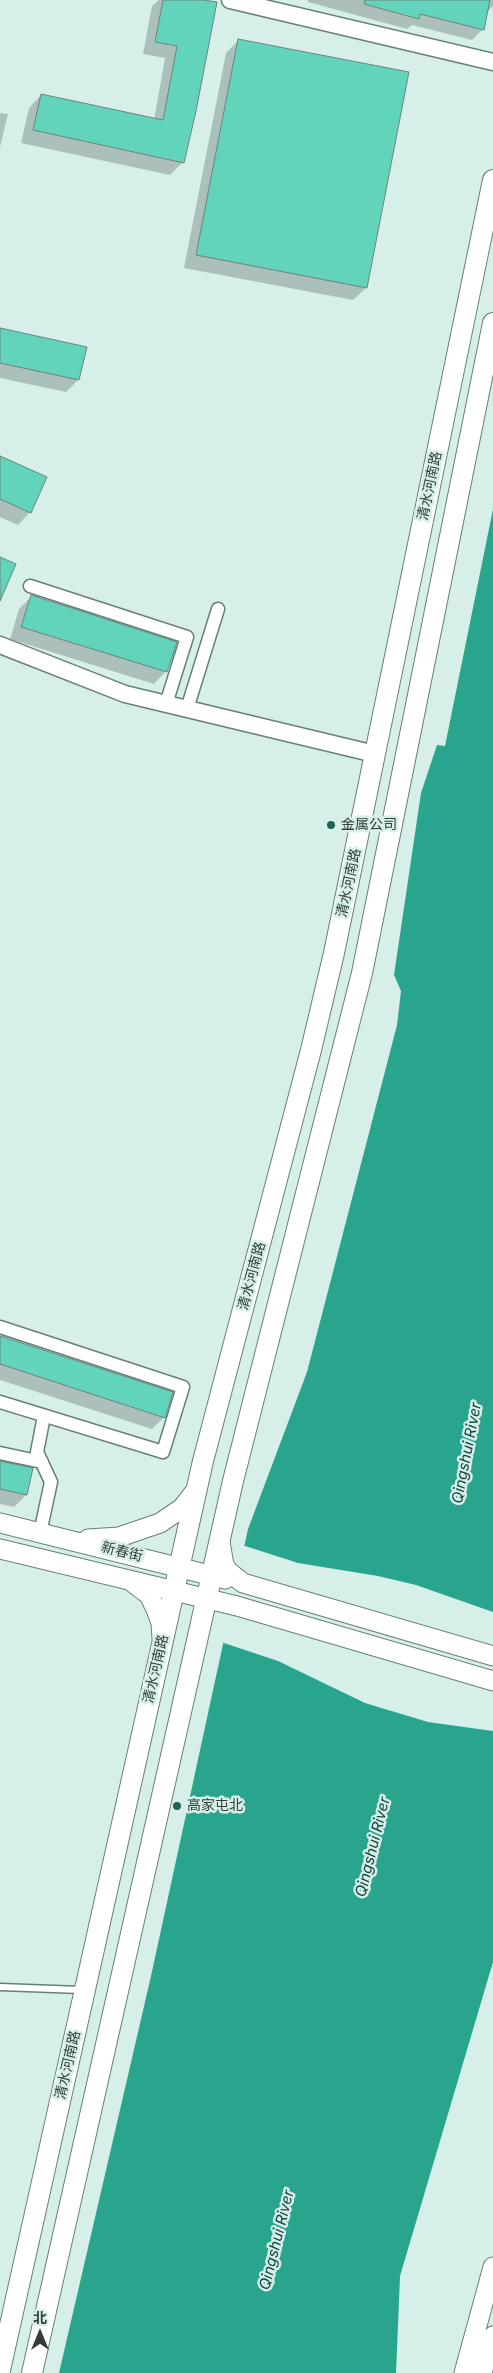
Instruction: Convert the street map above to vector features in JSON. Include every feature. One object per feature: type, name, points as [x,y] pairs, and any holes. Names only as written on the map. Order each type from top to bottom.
[{"type":"main road","name":"清水河南路","points":[[0,2370],[196,1490],[311,1050],[334,953],[493,180]]},
{"type":"main road","name":"清水河南路","points":[[32,2373],[212,1575],[362,972],[493,323]]},
{"type":"main road","points":[[71,1540],[119,1537],[160,1524],[182,1508],[196,1490]]},
{"type":"main road","name":"新春街","points":[[0,1523],[243,1583],[493,1656]]},
{"type":"main road","points":[[220,1542],[224,1565],[229,1572],[243,1583]]},
{"type":"main road","name":"新春街","points":[[0,1549],[237,1606],[493,1681]]},
{"type":"main road","points":[[131,1581],[149,1595],[161,1623],[162,1643]]},
{"type":"main road","points":[[200,1630],[208,1618],[226,1608],[237,1606]]},
{"type":"main road","points":[[464,2373],[493,2267]]},
{"type":"main road","points":[[482,2373],[493,2336]]},
{"type":"street","points":[[230,0],[493,62]]},
{"type":"street","points":[[30,586],[188,637],[166,704]]},
{"type":"street","points":[[187,709],[218,610]]},
{"type":"street","points":[[0,645],[126,694],[375,754]]},
{"type":"street","points":[[0,1327],[183,1387],[163,1452],[0,1402]]},
{"type":"street","points":[[40,1532],[51,1482],[37,1452],[44,1416]]},
{"type":"street","points":[[0,1453],[42,1462]]},
{"type":"lane","points":[[0,1988],[85,1990]]},
{"type":"water","name":"Qingshui River","points":[[493,509],[493,1962],[400,2276],[396,2373],[59,2373],[151,1976],[248,1529],[307,1372],[397,1025],[401,991],[394,975],[421,793],[437,745],[445,746]]},
{"type":"pier","points":[[242,1545],[298,1563],[378,1576],[416,1585],[493,1612],[493,1731],[428,1722],[365,1703],[278,1661],[221,1642]]},
{"type":"building","points":[[163,0],[204,0],[217,2],[184,163],[33,130],[41,94],[163,120],[177,46],[155,42]]},
{"type":"building","points":[[365,0],[490,0],[484,30],[420,14],[419,19],[364,4]]},
{"type":"building","points":[[238,39],[409,72],[367,288],[196,255]]},
{"type":"building","points":[[0,328],[87,347],[79,380],[0,363]]},
{"type":"building","points":[[0,456],[47,477],[31,513],[0,499]]},
{"type":"building","points":[[0,557],[16,564],[0,601]]},
{"type":"building","points":[[31,595],[177,642],[167,672],[21,627]]},
{"type":"building","points":[[0,1336],[173,1392],[165,1418],[0,1364]]},
{"type":"building","points":[[0,1461],[33,1468],[27,1495],[0,1489]]},
{"type":"place","name":"金属公司","points":[[331,825]]},
{"type":"place","name":"高家屯北","points":[[177,1806]]}]
